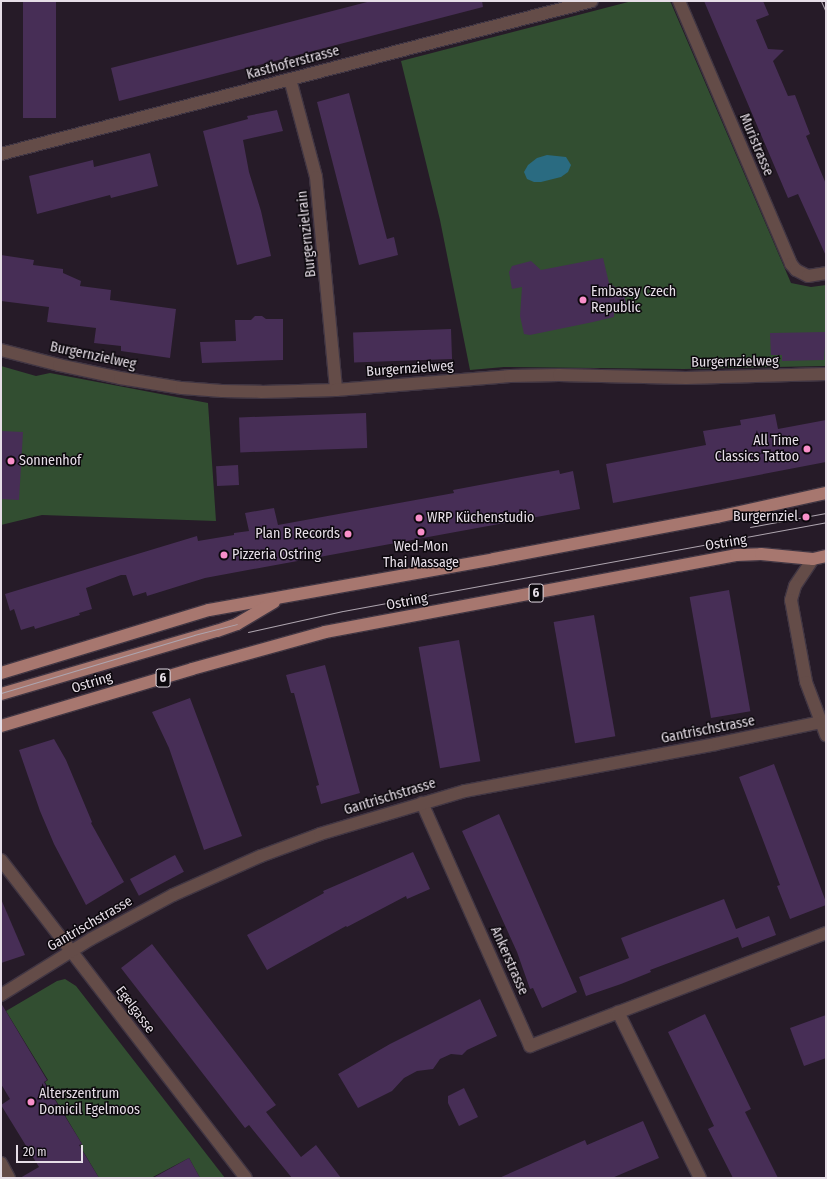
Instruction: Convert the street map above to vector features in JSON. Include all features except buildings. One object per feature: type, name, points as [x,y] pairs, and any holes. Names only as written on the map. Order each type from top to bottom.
[{"type":"main road","name":"Ostring","points":[[1,673],[209,610],[687,522],[826,493]]},
{"type":"main road","name":"Ostring","points":[[1,726],[192,669],[325,632],[736,555],[761,554],[813,559],[826,556]]},
{"type":"main road","name":"Ostring","points":[[1,694],[217,631],[237,624],[280,598]]},
{"type":"street","name":"Kasthoferstrasse","points":[[1,154],[592,1]]},
{"type":"street","name":"Muristrasse","points":[[679,1],[791,264],[796,270],[808,276],[826,273]]},
{"type":"street","name":"Burgernzielrain","points":[[290,79],[316,177],[320,206],[336,390]]},
{"type":"street","name":"Burgernzielweg","points":[[1,350],[114,377],[182,388],[260,392],[336,390],[510,376],[559,375],[686,378],[826,374]]},
{"type":"street","points":[[813,559],[795,586],[791,600],[806,682],[826,735]]},
{"type":"street","name":"Gantrischstrasse","points":[[1,995],[71,951],[173,895],[261,856],[320,834],[422,803],[522,780],[716,744],[821,722]]},
{"type":"street","name":"Ankerstrasse","points":[[422,803],[530,1046],[826,933]]},
{"type":"street","name":"Egelgasse","points":[[1,860],[246,1178]]},
{"type":"street","points":[[618,1012],[700,1178]]},
{"type":"street","points":[[1,1163],[9,1178]]},
{"type":"green space","points":[[632,1],[669,1],[671,3],[791,283],[811,287],[826,285],[826,366],[684,369],[504,367],[470,370],[440,220],[401,61]]},
{"type":"green space","points":[[1,366],[36,376],[50,373],[208,403],[216,521],[42,515],[1,525]]},
{"type":"green space","points":[[65,979],[76,986],[225,1178],[200,1178],[189,1158],[151,1178],[99,1178],[80,1146],[82,1144],[45,1082],[48,1080],[6,1011],[57,981]]},
{"type":"water","points":[[547,155],[566,157],[571,165],[568,172],[561,177],[541,182],[534,182],[527,179],[524,172],[528,165],[537,158]]},
{"type":"tram line","points":[[821,1],[826,12]]},
{"type":"tram line","points":[[750,527],[826,513]]},
{"type":"tram line","points":[[248,632],[343,611],[826,522]]},
{"type":"tram line","points":[[1,693],[194,635],[237,624]]},
{"type":"place","name":"Embassy Czech Republic","points":[[583,300]]},
{"type":"place","name":"All Time Classics Tattoo","points":[[807,449]]},
{"type":"place","name":"Sonnenhof","points":[[11,461]]},
{"type":"place","name":"Burgernziel","points":[[806,517]]},
{"type":"place","name":"WRP Küchenstudio","points":[[419,518]]},
{"type":"place","name":"Wed-Mon Thai Massage","points":[[421,532]]},
{"type":"place","name":"Plan B Records","points":[[348,534]]},
{"type":"place","name":"Pizzeria Ostring","points":[[224,555]]},
{"type":"place","name":"Alterszentrum Domicil Egelmoos","points":[[31,1102]]}]
